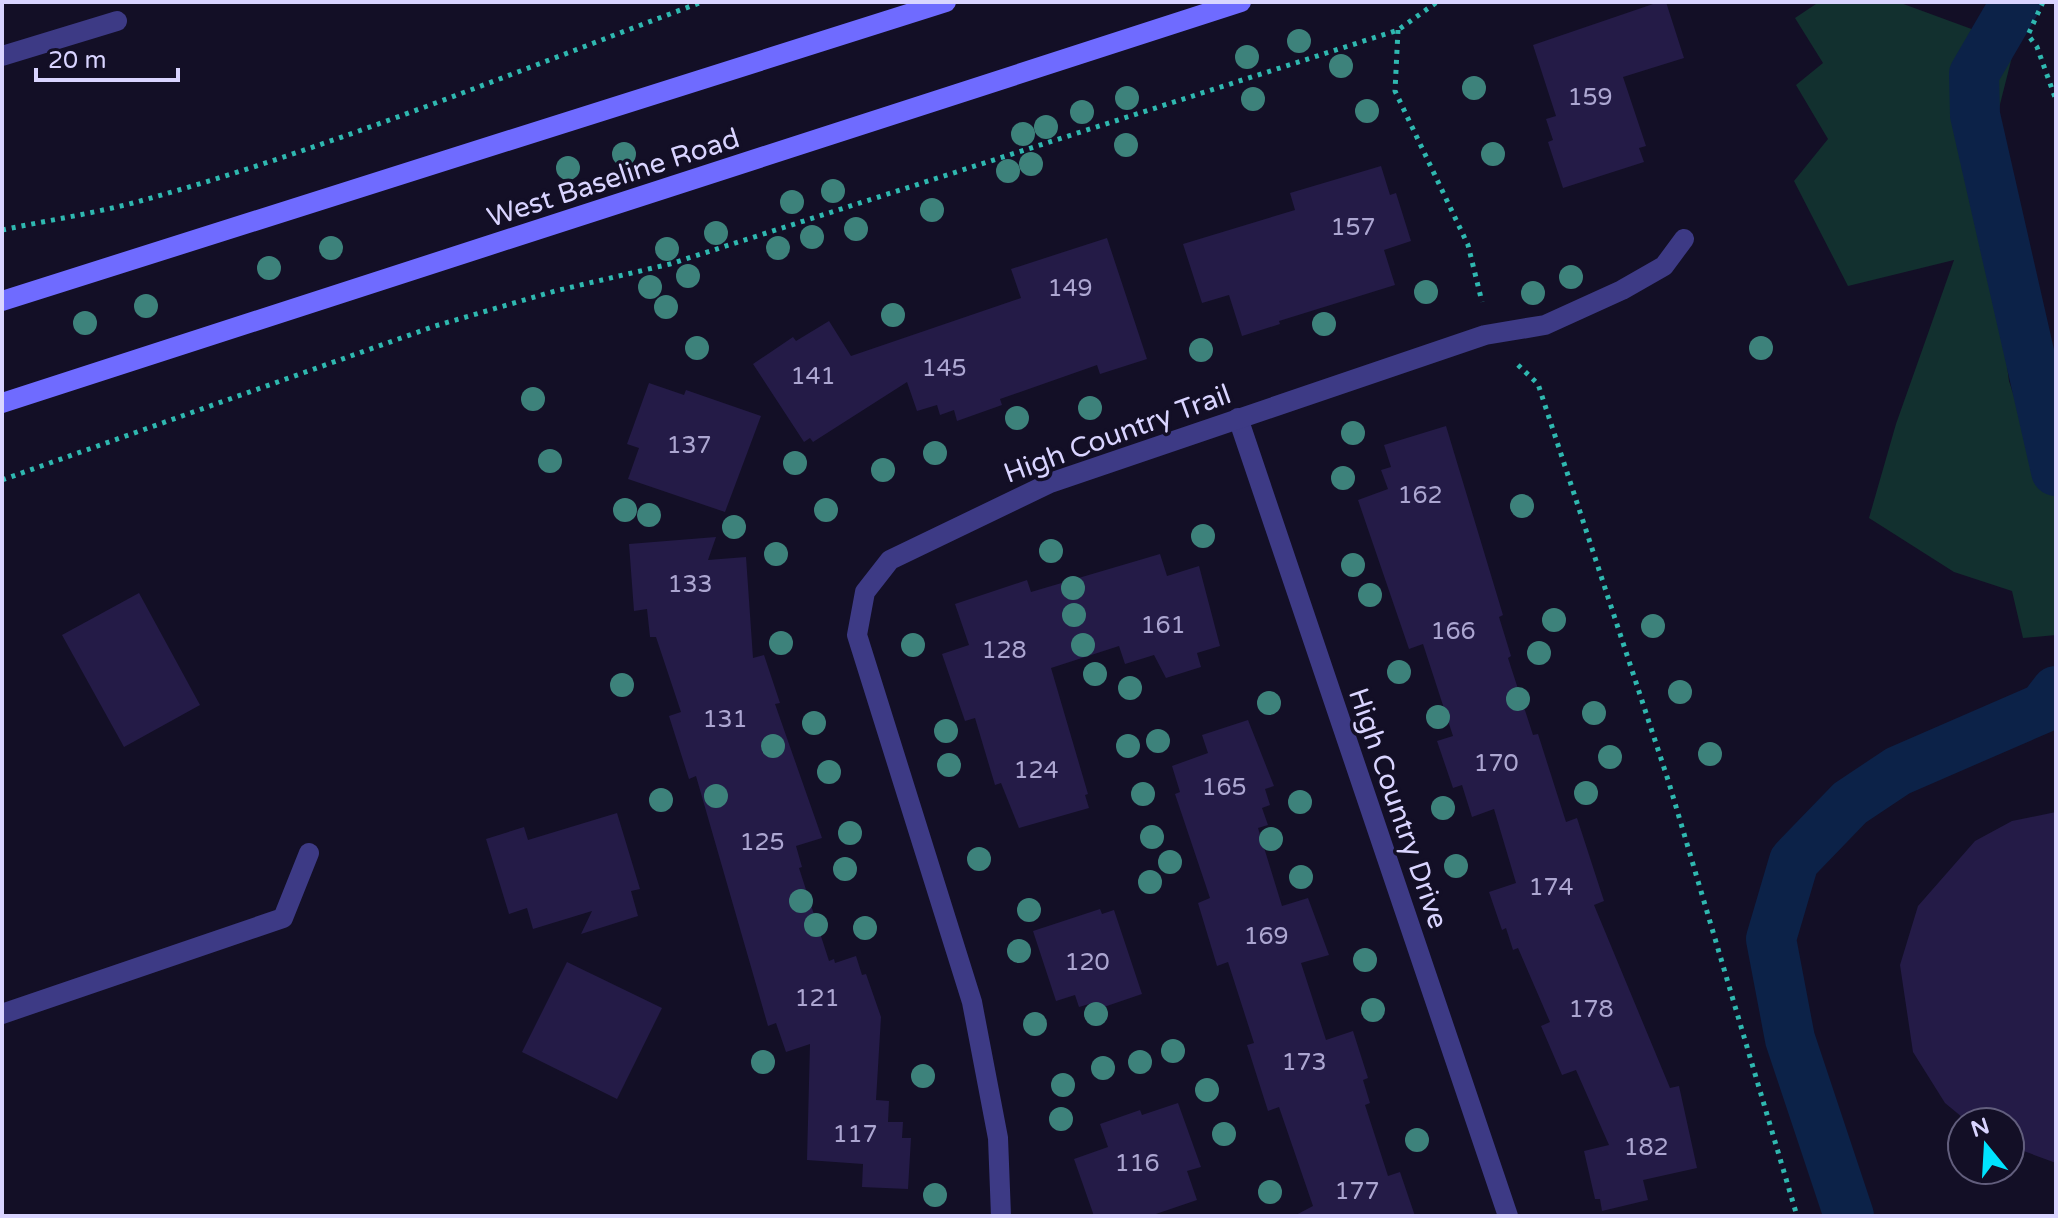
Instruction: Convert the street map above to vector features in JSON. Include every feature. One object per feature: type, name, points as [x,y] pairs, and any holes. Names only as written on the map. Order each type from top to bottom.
[{"type":"main road","points":[[2,301],[946,2]]},
{"type":"main road","name":"West Baseline Road","points":[[2,403],[1241,2]]},
{"type":"street","points":[[2,56],[117,21]]},
{"type":"street","name":"High Country Trail","points":[[1001,1216],[998,1138],[972,1002],[857,635],[865,592],[890,560],[1050,483],[1485,335],[1545,325],[1622,290],[1664,266],[1684,239]]},
{"type":"street","name":"High Country Drive","points":[[1238,418],[1508,1216]]},
{"type":"street","points":[[2,1014],[283,918],[309,853]]},
{"type":"path","points":[[2,230],[131,203],[229,173],[383,122],[702,2]]},
{"type":"path","points":[[2,480],[435,326],[555,291],[670,264],[1398,30],[1437,2]]},
{"type":"path","points":[[2043,2],[2028,35],[2037,47],[2056,100]]},
{"type":"path","points":[[1398,30],[1395,91],[1468,245],[1483,305],[1485,335],[1538,384],[1669,783],[1797,1216]]},
{"type":"green space","points":[[1819,2],[1898,2],[2015,45],[1997,116],[1987,211],[2009,381],[2033,455],[2056,477],[2056,635],[2023,638],[2012,591],[1954,572],[1869,518],[1896,424],[1954,260],[1848,286],[1794,181],[1828,139],[1796,85],[1823,63],[1795,18]]},
{"type":"building","points":[[1666,2],[1684,58],[1623,77],[1646,146],[1639,148],[1644,162],[1563,188],[1548,142],[1553,140],[1546,119],[1556,116],[1533,45]]},
{"type":"building","points":[[1381,166],[1390,195],[1396,193],[1411,241],[1384,250],[1395,285],[1279,321],[1280,324],[1242,336],[1229,295],[1202,303],[1183,244],[1295,210],[1290,193]]},
{"type":"building","points":[[1107,238],[1147,359],[1100,374],[1097,365],[1000,399],[1002,405],[957,421],[954,410],[940,415],[937,405],[917,411],[907,382],[813,442],[810,438],[804,442],[753,364],[793,337],[796,341],[829,321],[851,356],[1021,298],[1011,269]]},
{"type":"building","points":[[649,383],[684,395],[686,390],[761,416],[725,512],[628,479],[639,448],[627,444]]},
{"type":"building","points":[[1446,426],[1503,615],[1499,617],[1511,656],[1508,658],[1533,735],[1538,734],[1566,822],[1577,818],[1604,901],[1594,905],[1670,1088],[1679,1086],[1697,1168],[1643,1180],[1648,1200],[1602,1211],[1600,1199],[1595,1199],[1584,1151],[1609,1145],[1576,1070],[1562,1075],[1541,1026],[1550,1022],[1518,948],[1513,950],[1506,928],[1502,930],[1489,892],[1516,883],[1494,809],[1472,817],[1462,785],[1453,788],[1437,741],[1453,736],[1423,644],[1409,649],[1358,500],[1388,489],[1381,470],[1391,467],[1384,445]]},
{"type":"building","points":[[716,537],[708,560],[746,557],[753,658],[764,655],[780,703],[775,704],[822,838],[796,846],[802,867],[799,868],[829,961],[834,959],[835,963],[856,956],[862,975],[866,974],[881,1017],[876,1100],[889,1101],[888,1122],[903,1122],[902,1138],[911,1138],[908,1189],[862,1187],[863,1164],[807,1160],[810,1044],[786,1052],[776,1023],[768,1026],[696,776],[689,779],[669,716],[681,712],[656,637],[650,637],[647,609],[634,611],[629,544]]},
{"type":"building","points":[[1160,554],[1167,576],[1199,566],[1220,646],[1197,653],[1201,667],[1166,678],[1154,655],[1125,664],[1119,646],[1051,668],[1088,794],[1085,795],[1089,808],[1019,828],[1001,783],[995,785],[975,718],[965,721],[942,654],[969,645],[955,604],[1027,580],[1031,592]]},
{"type":"building","points":[[139,593],[200,705],[124,747],[62,635]]},
{"type":"building","points":[[1248,720],[1274,786],[1265,789],[1270,805],[1262,808],[1268,825],[1258,828],[1282,906],[1308,898],[1329,955],[1301,963],[1326,1040],[1353,1031],[1368,1078],[1363,1080],[1370,1103],[1365,1105],[1388,1176],[1400,1172],[1415,1216],[1294,1216],[1313,1206],[1279,1107],[1268,1111],[1247,1045],[1254,1043],[1228,962],[1217,966],[1198,903],[1210,898],[1175,794],[1180,792],[1172,766],[1208,753],[1202,735]]},
{"type":"building","points":[[2056,812],[2056,1163],[2026,1152],[2026,1106],[1949,1106],[1945,1103],[1913,1052],[1900,965],[1918,906],[1975,841],[2012,821]]},
{"type":"building","points":[[617,813],[640,889],[631,891],[638,916],[581,934],[592,911],[533,929],[527,908],[509,914],[486,839],[524,827],[528,840]]},
{"type":"building","points":[[1100,909],[1102,914],[1114,910],[1142,994],[1098,1009],[1096,1002],[1079,1007],[1075,995],[1056,1001],[1033,931]]},
{"type":"building","points":[[567,962],[662,1008],[617,1099],[522,1052]]},
{"type":"building","points":[[1178,1103],[1201,1167],[1187,1171],[1197,1200],[1150,1216],[1094,1216],[1074,1159],[1108,1147],[1100,1124],[1140,1110],[1142,1115]]},
{"type":"waterway","points":[[2016,2],[1974,74],[1975,115],[2056,471]]},
{"type":"waterway","points":[[1849,1216],[1790,1039],[1771,939],[1794,861],[1850,803],[1898,771],[2043,708],[2056,691]]}]
